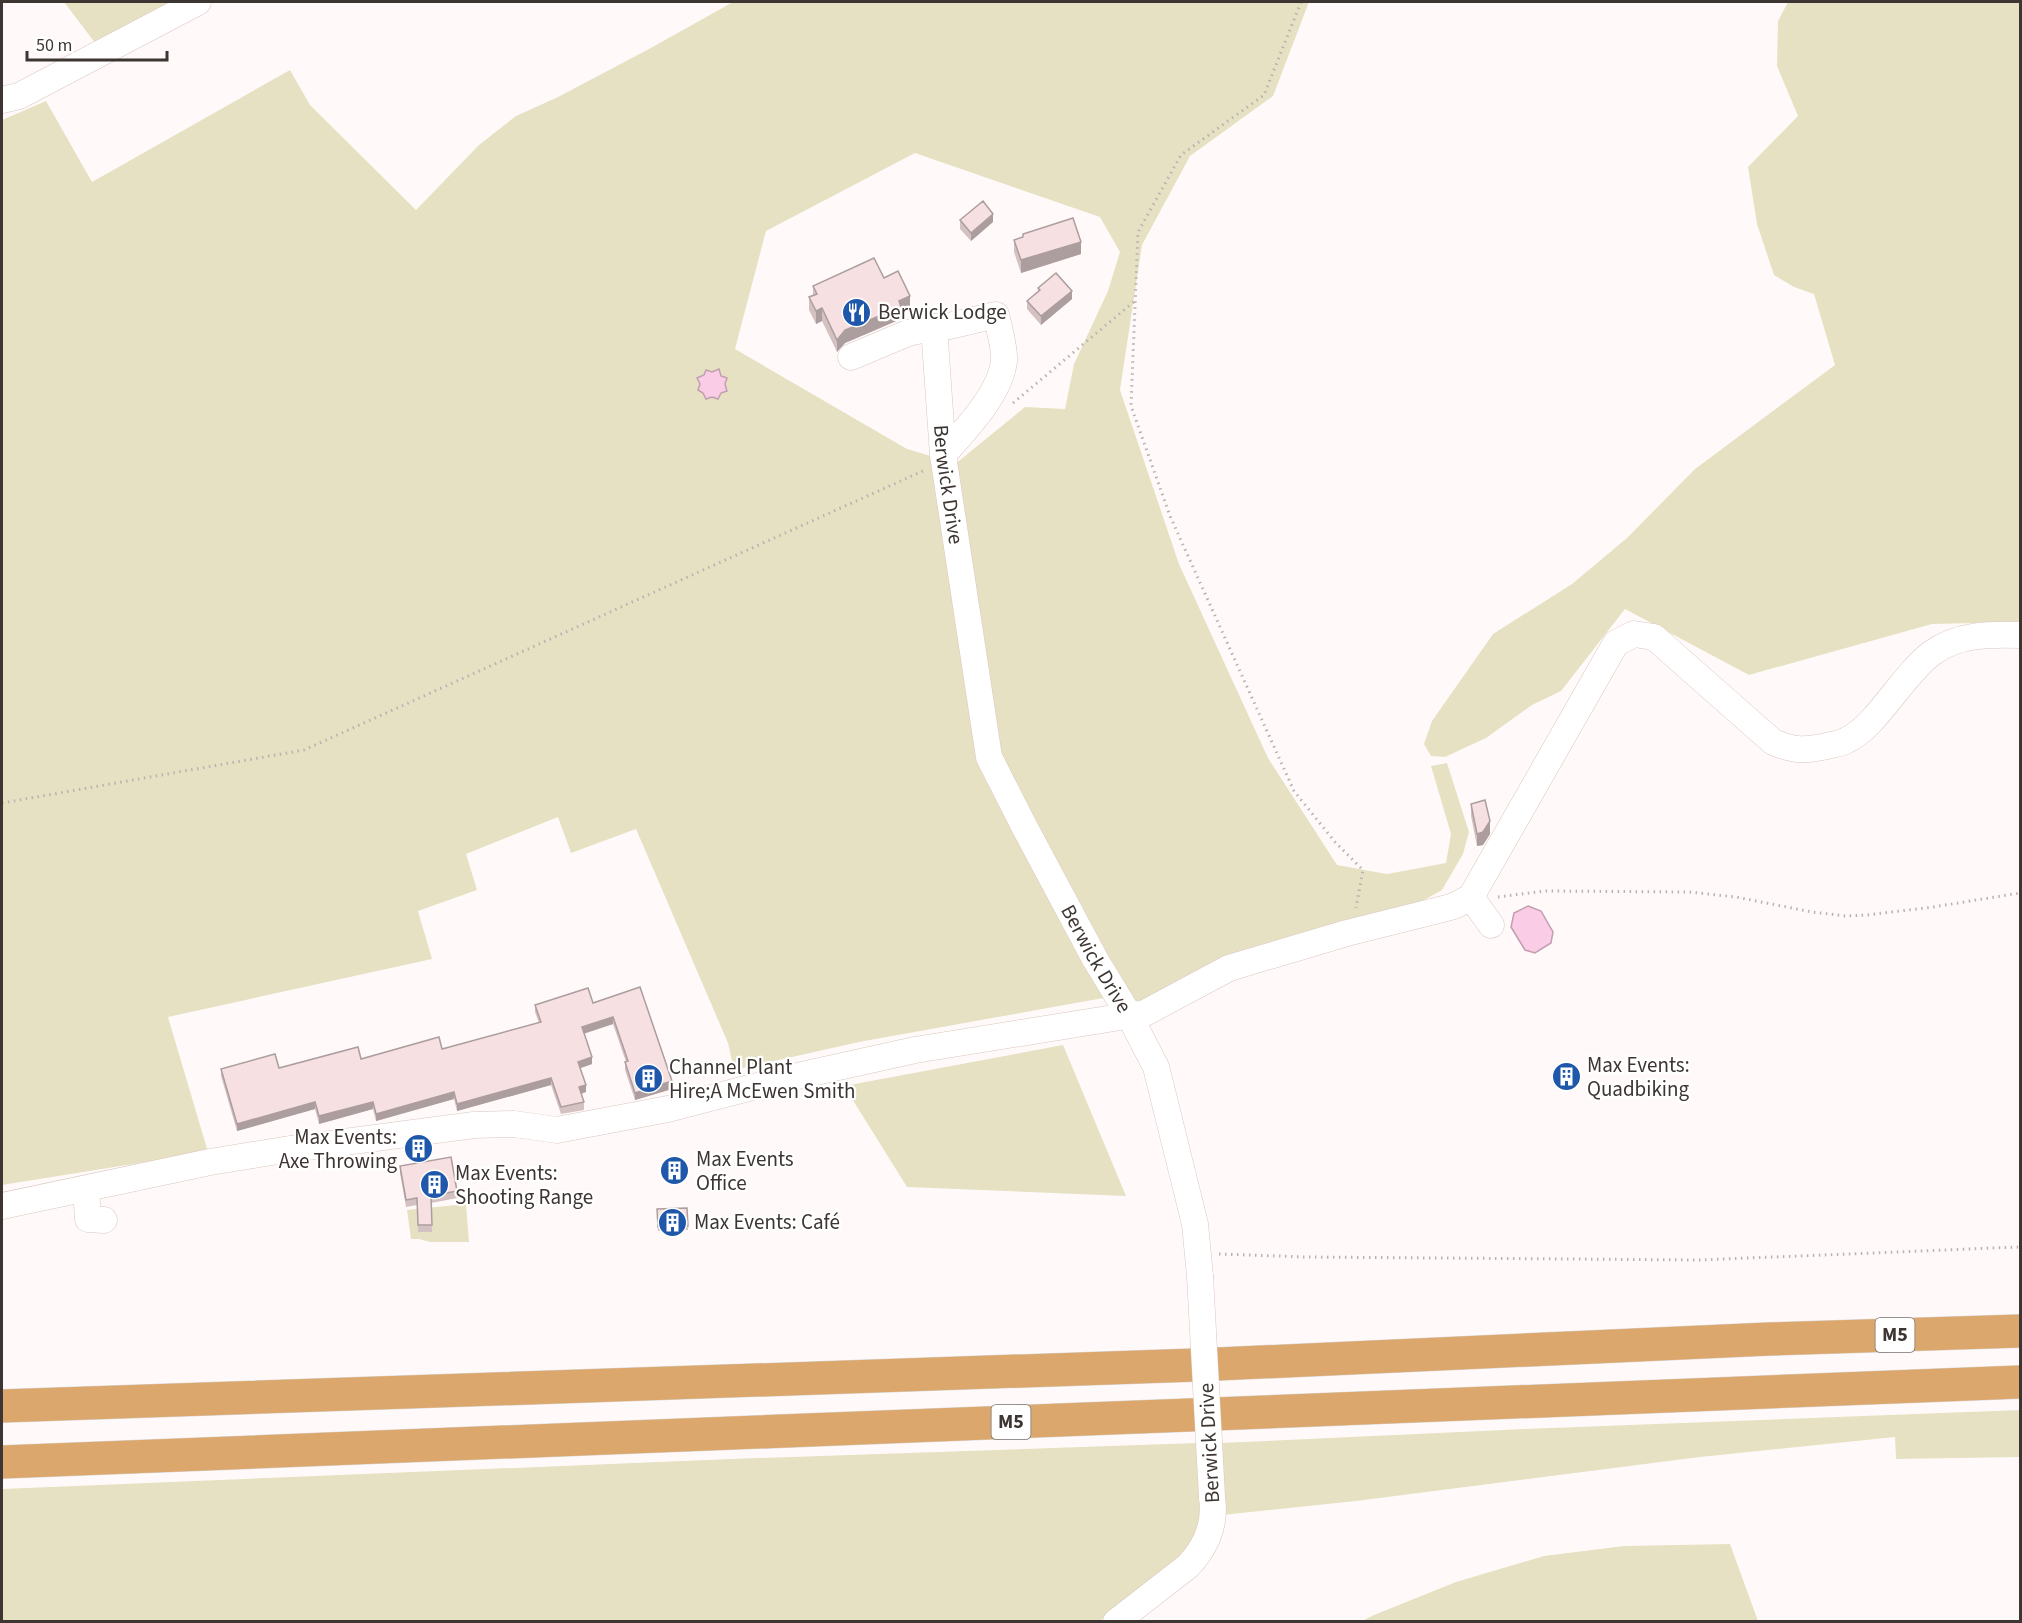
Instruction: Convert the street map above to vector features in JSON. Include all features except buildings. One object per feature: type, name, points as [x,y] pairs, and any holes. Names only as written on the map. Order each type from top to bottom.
[{"type":"highway","name":"M5","points":[[2,1406],[1172,1365],[1757,1339],[2020,1331]]},
{"type":"highway","name":"M5","points":[[2,1462],[2020,1382]]},
{"type":"street","points":[[2,100],[19,96],[198,2]]},
{"type":"street","points":[[851,357],[908,333],[996,315],[1004,361],[994,392],[943,458]]},
{"type":"street","name":"Berwick Drive","points":[[934,327],[943,458],[989,757],[1095,959],[1156,1067],[1195,1224],[1200,1265],[1214,1508],[1212,1524],[1206,1541],[1188,1566],[1116,1622]]},
{"type":"street","points":[[2,1206],[210,1162],[474,1125],[514,1124],[557,1130],[668,1109],[784,1079],[915,1050],[1145,1013],[1228,968],[1454,906],[1480,909],[1616,643],[1634,634],[1654,637],[1773,742],[1794,750],[1819,748],[1845,741],[1865,727],[1916,667],[1933,652],[1958,640],[1985,634],[2020,635]]},
{"type":"street","points":[[86,1189],[88,1219],[104,1220]]},
{"type":"path","points":[[1301,2],[1264,95],[1181,155],[1138,232],[1131,406],[1166,505],[1294,791],[1335,842],[1363,870],[1355,911],[1360,930]]},
{"type":"path","points":[[1005,409],[1136,300]]},
{"type":"path","points":[[2,803],[304,750],[943,458]]},
{"type":"path","points":[[1480,909],[1491,899],[1545,891],[1689,892],[1736,897],[1812,912],[1846,916],[1933,907],[2020,893]]},
{"type":"path","points":[[1200,1265],[1306,1257],[1700,1260],[2020,1246]]},
{"type":"shaded area","points":[[64,2],[183,2],[99,48]]},
{"type":"shaded area","points":[[733,2],[1309,2],[1273,96],[1190,156],[1142,245],[1120,390],[1179,564],[1268,758],[1337,865],[1387,874],[1446,863],[1451,834],[1431,766],[1447,763],[1469,832],[1463,854],[1442,890],[1403,912],[1227,961],[1142,1005],[1124,993],[1061,879],[999,752],[974,620],[954,465],[1025,407],[1065,409],[1074,364],[1108,291],[1120,252],[1100,217],[915,153],[766,231],[735,349],[907,449],[934,457],[951,548],[970,683],[985,754],[1109,997],[859,1042],[734,1070],[728,1043],[636,829],[571,853],[558,817],[466,854],[477,890],[418,911],[432,959],[168,1017],[208,1152],[2,1185],[2,120],[46,101],[92,182],[290,70],[310,105],[416,210],[479,145],[516,116],[558,97]]},
{"type":"shaded area","points":[[1788,2],[2020,2],[2020,622],[1932,624],[1749,675],[1625,609],[1561,691],[1532,705],[1486,738],[1445,757],[1431,756],[1424,744],[1432,721],[1493,634],[1572,584],[1627,538],[1695,469],[1835,365],[1814,294],[1794,287],[1774,275],[1757,224],[1748,167],[1798,116],[1777,66],[1778,21]]},
{"type":"shaded area","points":[[719,369],[721,376],[727,378],[725,384],[727,391],[721,393],[718,399],[712,397],[706,399],[698,390],[700,384],[697,378],[704,375],[706,370],[712,372]]},
{"type":"shaded area","points":[[1528,906],[1541,911],[1553,932],[1551,943],[1535,953],[1525,950],[1511,927],[1514,913]]},
{"type":"shaded area","points":[[1063,1045],[1126,1196],[907,1187],[844,1086]]},
{"type":"shaded area","points":[[466,1204],[469,1242],[430,1242],[411,1239],[407,1210]]},
{"type":"shaded area","points":[[2020,1410],[2020,1457],[1896,1459],[1895,1437],[1700,1457],[1356,1501],[1222,1515],[1221,1443]]},
{"type":"shaded area","points":[[1197,1443],[1203,1512],[1184,1560],[1100,1621],[2,1622],[2,1489],[730,1459]]},
{"type":"shaded area","points":[[1730,1544],[1758,1621],[1362,1621],[1456,1582],[1544,1556],[1624,1546]]},
{"type":"place","name":"Berwick Lodge","points":[[857,312]]},
{"type":"place","name":"Max Events: Quadbiking","points":[[1566,1077]]},
{"type":"place","name":"Channel Plant Hire;A McEwen Smith","points":[[648,1079]]},
{"type":"place","name":"Max Events: Axe Throwing","points":[[418,1149]]},
{"type":"place","name":"Max Events Office","points":[[675,1171]]},
{"type":"place","name":"Max Events: Shooting Range","points":[[434,1185]]},
{"type":"place","name":"Max Events: Café","points":[[673,1222]]}]
